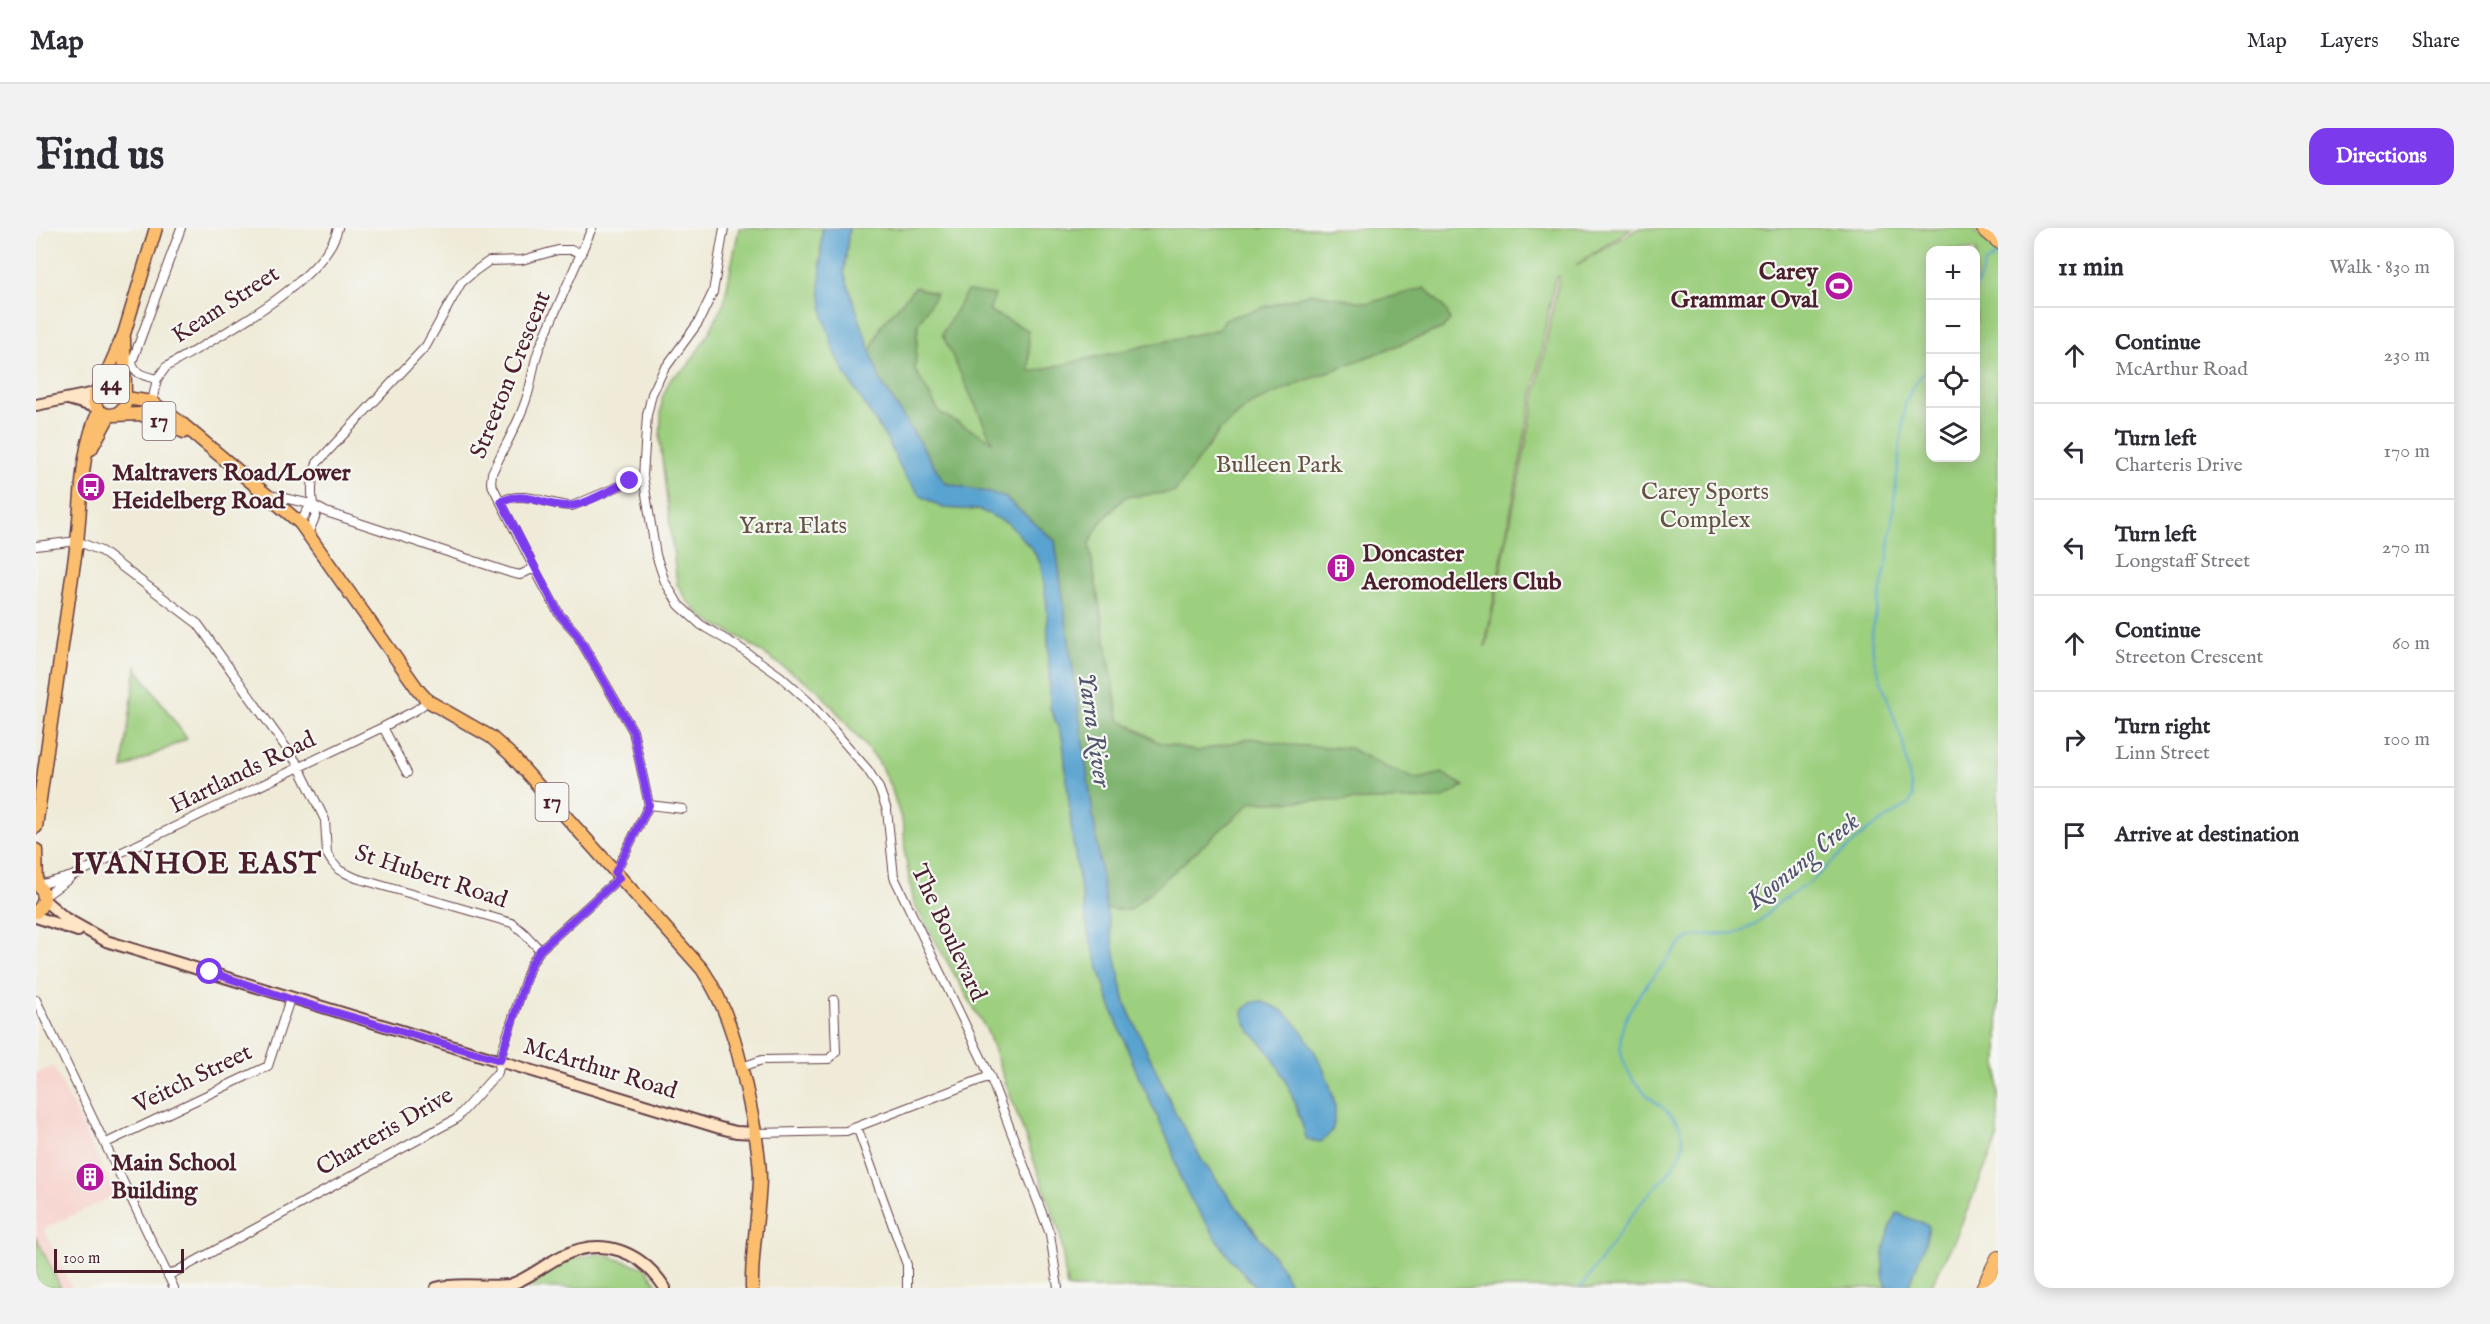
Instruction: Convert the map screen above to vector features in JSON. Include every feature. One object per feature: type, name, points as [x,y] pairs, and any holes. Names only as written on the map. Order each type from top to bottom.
[{"type":"highway","points":[[1983,228],[1998,241]]},
{"type":"highway","points":[[1983,1288],[1998,1258]]},
{"type":"main road","name":"44","points":[[36,827],[77,541],[86,456],[105,412],[98,389],[124,334],[156,228]]},
{"type":"main road","name":"44","points":[[105,412],[123,409],[125,395],[124,334]]},
{"type":"main road","name":"44","points":[[98,389],[115,384],[125,395]]},
{"type":"main road","name":"17","points":[[125,395],[152,402],[180,422],[304,528],[428,701],[491,737],[510,754],[680,943],[717,991],[730,1023],[756,1133],[760,1176],[751,1271],[752,1288]]},
{"type":"main road","name":"17","points":[[105,412],[140,414],[201,441]]},
{"type":"main road","points":[[36,850],[41,907],[36,912]]},
{"type":"main road","name":"17","points":[[744,1288],[751,1271]]},
{"type":"street","points":[[140,414],[152,402],[157,379],[138,373],[133,369],[132,362],[181,228]]},
{"type":"street","name":"Keam Street","points":[[157,379],[166,367],[266,308],[289,290],[324,254],[338,228]]},
{"type":"street","name":"Streeton Crescent","points":[[592,228],[538,349],[523,406],[492,473],[491,483],[559,614],[576,633],[633,731],[649,805]]},
{"type":"street","name":"The Boulevard","points":[[724,228],[713,292],[698,323],[663,371],[652,394],[645,431],[643,476],[656,555],[665,582],[680,605],[701,625],[740,648],[780,676],[810,703],[868,770],[879,788],[887,810],[894,877],[990,1076],[1050,1234],[1058,1288]]},
{"type":"street","points":[[304,528],[311,504],[317,463],[426,346],[461,283],[489,261],[522,260],[558,250],[573,250],[582,254]]},
{"type":"street","points":[[36,405],[68,399],[98,389]]},
{"type":"street","points":[[68,399],[105,412]]},
{"type":"street","points":[[501,501],[520,496],[561,506],[572,506],[643,476]]},
{"type":"street","points":[[265,494],[311,504],[326,512],[511,573],[520,575],[534,568]]},
{"type":"street","points":[[304,528],[316,515],[311,504]]},
{"type":"street","points":[[36,546],[77,541]]},
{"type":"street","name":"St Hubert Road","points":[[77,541],[101,551],[198,624],[299,767],[325,820],[327,854],[339,870],[356,878],[512,924],[524,932],[540,950]]},
{"type":"street","name":"Hartlands Road","points":[[40,890],[383,727],[428,701]]},
{"type":"street","points":[[383,727],[407,773]]},
{"type":"street","points":[[617,875],[649,805],[684,809]]},
{"type":"street","name":"Charteris Drive","points":[[168,1275],[456,1119],[494,1077],[530,966],[540,950],[617,875]]},
{"type":"street","name":"Hartlands Road","points":[[40,890],[72,876]]},
{"type":"street","name":"McArthur Road","points":[[40,890],[65,918],[96,937]]},
{"type":"street","name":"McArthur Road","points":[[36,917],[290,999],[728,1130],[756,1133],[846,1131],[990,1076]]},
{"type":"street","name":"Veitch Street","points":[[106,1143],[268,1066],[290,999]]},
{"type":"street","points":[[36,1000],[174,1288]]},
{"type":"street","points":[[742,1067],[762,1060],[829,1059],[836,1052],[837,1044],[834,1000]]},
{"type":"street","points":[[857,1127],[908,1265],[908,1288]]},
{"type":"street","points":[[435,1288],[454,1284],[506,1287],[528,1278],[560,1257],[582,1248],[603,1246],[635,1256],[648,1266],[665,1288]]},
{"type":"shaded area","points":[[53,1066],[115,1195],[44,1229],[72,1288],[36,1288],[36,1074]]},
{"type":"green space","name":"Yarra Flats","points":[[739,228],[822,228],[820,263],[832,345],[846,375],[888,441],[904,475],[943,508],[980,510],[1008,523],[1033,550],[1041,565],[1047,605],[1050,707],[1063,740],[1073,843],[1088,931],[1110,1004],[1137,1073],[1171,1146],[1179,1175],[1245,1276],[1257,1288],[1067,1288],[1060,1233],[987,1031],[914,904],[905,855],[904,828],[892,790],[878,761],[818,690],[739,637],[706,620],[686,600],[677,584],[660,441],[662,398],[671,378],[687,367],[708,335],[724,302]]},
{"type":"green space","points":[[849,228],[1632,228],[1576,265],[1639,228],[1971,228],[1998,253],[1998,1137],[1955,1239],[1930,1288],[1292,1288],[1280,1265],[1203,1162],[1176,1114],[1125,1003],[1106,909],[1055,541],[1003,496],[945,483],[880,380],[844,273]],"holes":[[[1559,276],[1486,646],[1555,279]]]},
{"type":"green space","points":[[915,287],[936,294],[918,324],[915,370],[940,413],[992,441],[942,334],[967,291],[995,295],[989,311],[1028,330],[1030,372],[1219,329],[1225,319],[1312,293],[1368,303],[1425,288],[1447,311],[1450,321],[1443,328],[1250,404],[1219,431],[1175,492],[1125,497],[1100,523],[1089,544],[1119,719],[1158,742],[1198,751],[1251,738],[1288,745],[1350,748],[1385,767],[1419,779],[1442,773],[1464,786],[1442,799],[1252,802],[1130,910],[1106,909],[1055,541],[1003,496],[945,483],[880,380],[870,352],[881,326]]},
{"type":"green space","points":[[136,667],[187,739],[123,769]]},
{"type":"green space","points":[[36,1237],[61,1288],[36,1288]]},
{"type":"green space","points":[[600,1254],[646,1268],[659,1288],[519,1288],[563,1260]]},
{"type":"water","points":[[822,228],[849,228],[844,273],[880,380],[945,483],[1003,496],[1055,541],[1106,909],[1125,1003],[1176,1114],[1203,1162],[1280,1265],[1292,1288],[1257,1288],[1229,1257],[1191,1200],[1179,1175],[1171,1146],[1137,1073],[1110,1004],[1088,931],[1073,843],[1063,740],[1050,707],[1047,605],[1041,565],[1033,550],[1008,523],[980,510],[943,508],[921,496],[904,475],[888,441],[846,375],[832,345],[820,291]]},
{"type":"water","points":[[1260,1001],[1276,1007],[1294,1022],[1314,1050],[1322,1066],[1334,1100],[1335,1115],[1332,1130],[1321,1142],[1307,1140],[1285,1079],[1272,1056],[1245,1021],[1243,1011],[1251,1003]]},
{"type":"water","points":[[1897,1213],[1929,1226],[1923,1250],[1908,1288],[1887,1288],[1884,1280],[1884,1250]]},
{"type":"waterway","name":"Koonung Creek","points":[[1980,277],[1985,264],[1998,254]]},
{"type":"waterway","name":"Koonung Creek","points":[[1580,1288],[1642,1202],[1672,1169],[1680,1155],[1683,1143],[1683,1134],[1676,1120],[1646,1094],[1632,1078],[1624,1062],[1620,1046],[1622,1031],[1635,1002],[1670,955],[1685,940],[1694,936],[1735,933],[1755,925],[1782,900],[1809,883],[1867,831],[1909,804],[1913,797],[1903,743],[1874,660],[1871,637],[1888,557],[1905,403],[1912,388],[1926,370]]},
{"type":"place","name":"Carey Grammar Oval","points":[[1839,286]]},
{"type":"place","name":"Maltravers Road/Lower Heidelberg Road","points":[[91,487]]},
{"type":"place","name":"Doncaster Aeromodellers Club","points":[[1341,568]]},
{"type":"place","name":"Main School Building","points":[[90,1177]]},
{"type":"district","name":"IVANHOE EAST","points":[[197,865]]},
{"type":"route","points":[[210,972],[290,999],[500,1060],[530,966],[540,950],[619,878],[615,873],[649,805],[633,731],[576,633],[559,614],[501,501],[520,496],[561,506],[572,506],[630,481]]},
{"type":"park label","name":"Bulleen Park","points":[[1279,465]]},
{"type":"park label","name":"Carey Sports Complex","points":[[1705,506]]},
{"type":"water label","name":"Yarra River","points":[[1094,730]]}]
